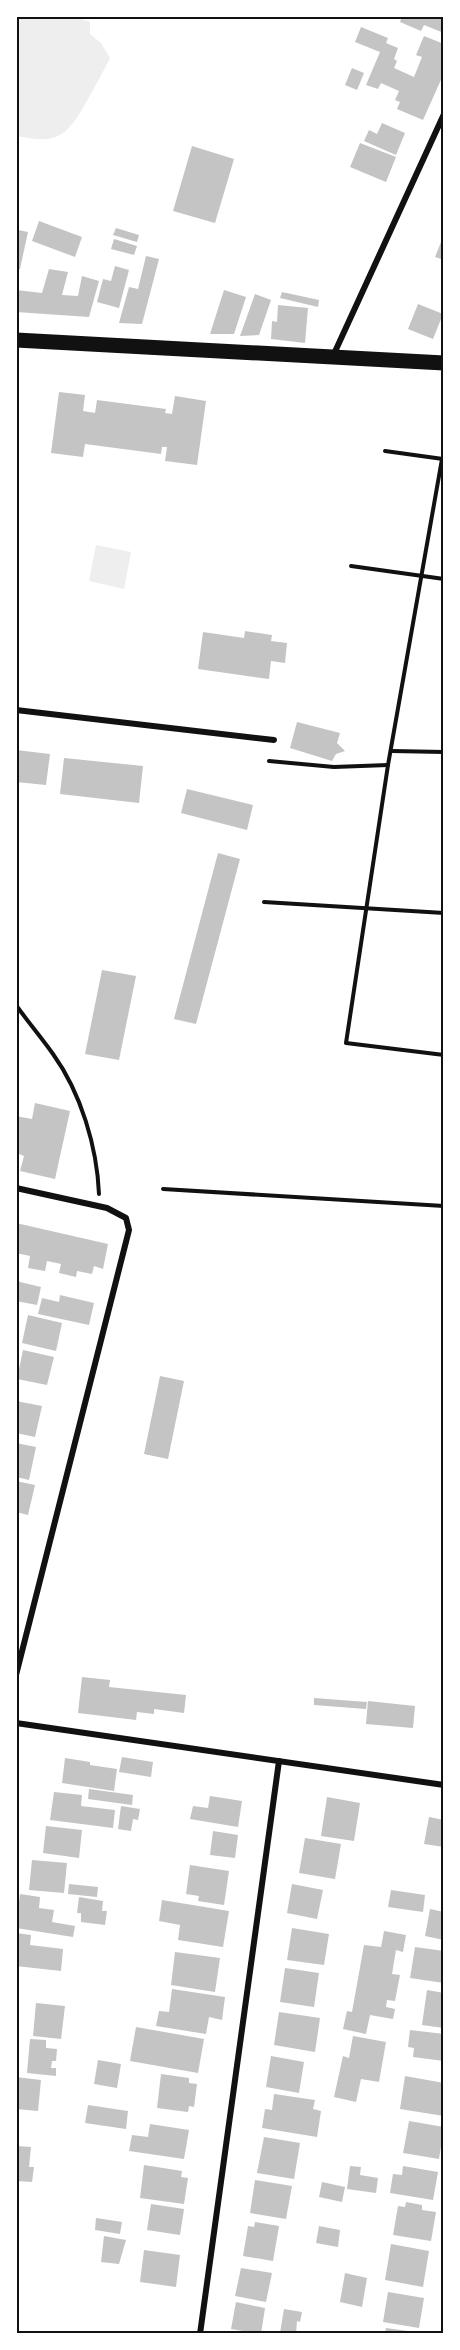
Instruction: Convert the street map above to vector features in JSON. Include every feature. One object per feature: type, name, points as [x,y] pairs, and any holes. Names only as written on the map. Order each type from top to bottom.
[{"type":"main road","points":[[16,340],[444,363]]},
{"type":"street","points":[[333,356],[444,114]]},
{"type":"street","points":[[16,710],[274,740]]},
{"type":"street","points":[[16,1188],[116,1212],[126,1218],[129,1230],[16,1675]]},
{"type":"street","points":[[16,1723],[444,1785]]},
{"type":"street","points":[[200,2334],[279,1761]]},
{"type":"path","points":[[385,451],[443,459],[388,765],[346,1043],[444,1055]]},
{"type":"path","points":[[351,566],[444,579]]},
{"type":"path","points":[[392,751],[444,752]]},
{"type":"path","points":[[269,760],[334,767],[388,765]]},
{"type":"path","points":[[264,902],[444,914]]},
{"type":"path","points":[[16,1005],[54,1055],[77,1099],[96,1162],[99,1207]]},
{"type":"path","points":[[163,1189],[444,1206]]},
{"type":"shaded area","points":[[16,17],[76,17],[90,22],[90,34],[101,43],[110,58],[72,124],[58,136],[41,139],[17,136]]},
{"type":"shaded area","points":[[96,545],[131,552],[124,589],[89,581]]},
{"type":"building","points":[[402,16],[444,16],[444,33],[424,25],[421,31],[400,22]]},
{"type":"building","points":[[361,27],[388,38],[386,43],[398,48],[394,68],[414,77],[422,57],[416,55],[424,36],[444,44],[444,73],[423,120],[397,109],[400,102],[395,100],[399,91],[381,83],[378,89],[366,85],[380,52],[355,42]]},
{"type":"building","points":[[352,68],[364,73],[357,90],[345,85]]},
{"type":"building","points":[[382,123],[405,133],[396,155],[364,141],[369,130],[377,134]]},
{"type":"building","points":[[360,143],[396,157],[386,182],[350,167]]},
{"type":"building","points":[[192,146],[234,159],[215,223],[173,211]]},
{"type":"building","points":[[39,221],[82,237],[75,257],[32,241]]},
{"type":"building","points":[[116,228],[139,235],[137,242],[113,235]]},
{"type":"building","points":[[18,230],[28,232],[20,269],[16,269]]},
{"type":"building","points":[[114,239],[137,246],[134,255],[111,249]]},
{"type":"building","points":[[441,242],[444,243],[444,260],[435,257]]},
{"type":"building","points":[[146,256],[159,259],[142,324],[119,323],[129,287],[138,289]]},
{"type":"building","points":[[115,266],[129,270],[119,308],[97,302],[103,279],[111,281]]},
{"type":"building","points":[[49,269],[68,272],[62,295],[78,296],[82,276],[99,281],[89,317],[16,312],[16,290],[42,293]]},
{"type":"building","points":[[224,290],[246,297],[234,334],[210,334]]},
{"type":"building","points":[[282,292],[319,300],[318,307],[280,298]]},
{"type":"building","points":[[255,294],[271,300],[259,335],[240,336]]},
{"type":"building","points":[[418,304],[443,314],[433,339],[408,329]]},
{"type":"building","points":[[278,305],[308,308],[305,343],[271,339],[272,321],[277,322]]},
{"type":"building","points":[[59,392],[85,395],[83,411],[95,413],[97,400],[166,409],[165,413],[172,414],[175,396],[206,401],[197,465],[165,461],[167,447],[162,447],[161,454],[85,444],[83,457],[51,453]]},
{"type":"building","points":[[245,631],[272,635],[271,641],[287,643],[285,663],[271,661],[269,679],[198,669],[203,632],[244,638]]},
{"type":"building","points":[[297,722],[340,733],[337,743],[345,751],[336,754],[332,761],[290,748]]},
{"type":"building","points":[[16,750],[50,754],[46,785],[16,782]]},
{"type":"building","points":[[64,758],[143,766],[139,803],[60,794]]},
{"type":"building","points":[[187,789],[253,805],[247,830],[181,813]]},
{"type":"building","points":[[218,853],[240,859],[196,1024],[174,1019]]},
{"type":"building","points":[[102,970],[136,976],[119,1060],[85,1054]]},
{"type":"building","points":[[35,1103],[70,1111],[55,1179],[20,1171],[24,1156],[19,1154],[16,1162],[16,1116],[32,1119]]},
{"type":"building","points":[[16,1223],[108,1244],[103,1269],[94,1266],[92,1274],[77,1271],[76,1277],[59,1273],[61,1264],[47,1261],[45,1271],[28,1268],[30,1256],[16,1253]]},
{"type":"building","points":[[16,1281],[41,1287],[37,1305],[16,1301]]},
{"type":"building","points":[[60,1295],[94,1303],[89,1325],[38,1314],[42,1298],[59,1302]]},
{"type":"building","points":[[28,1315],[62,1323],[56,1351],[22,1343]]},
{"type":"building","points":[[23,1350],[54,1357],[47,1385],[17,1379]]},
{"type":"building","points":[[160,1376],[184,1381],[168,1459],[144,1454]]},
{"type":"building","points":[[16,1401],[42,1406],[35,1437],[16,1433]]},
{"type":"building","points":[[16,1443],[36,1447],[29,1480],[16,1477]]},
{"type":"building","points":[[16,1481],[35,1485],[28,1515],[16,1512]]},
{"type":"building","points":[[82,1677],[110,1680],[109,1687],[186,1695],[184,1713],[154,1709],[154,1714],[137,1712],[136,1720],[78,1713]]},
{"type":"building","points":[[314,1698],[367,1702],[366,1709],[314,1705]]},
{"type":"building","points":[[368,1701],[415,1706],[413,1728],[366,1724]]},
{"type":"building","points":[[122,1757],[153,1762],[151,1777],[119,1772]]},
{"type":"building","points":[[65,1758],[117,1769],[114,1791],[62,1783]]},
{"type":"building","points":[[89,1789],[133,1795],[132,1805],[88,1799]]},
{"type":"building","points":[[54,1792],[82,1795],[81,1806],[115,1810],[113,1828],[50,1820]]},
{"type":"building","points":[[210,1796],[242,1801],[238,1827],[190,1819],[193,1806],[208,1808]]},
{"type":"building","points":[[327,1797],[360,1803],[354,1841],[321,1836]]},
{"type":"building","points":[[121,1806],[140,1809],[138,1820],[133,1819],[131,1831],[118,1829]]},
{"type":"building","points":[[429,1817],[444,1820],[444,1847],[424,1844]]},
{"type":"building","points":[[46,1826],[82,1830],[79,1858],[43,1853]]},
{"type":"building","points":[[213,1831],[238,1835],[235,1858],[210,1855]]},
{"type":"building","points":[[305,1838],[341,1844],[335,1879],[299,1873]]},
{"type":"building","points":[[32,1860],[67,1863],[64,1893],[29,1890]]},
{"type":"building","points":[[190,1865],[229,1871],[224,1905],[198,1901],[199,1896],[186,1894]]},
{"type":"building","points":[[69,1884],[98,1887],[97,1897],[68,1894]]},
{"type":"building","points":[[292,1884],[323,1890],[317,1919],[287,1913]]},
{"type":"building","points":[[391,1890],[425,1895],[423,1912],[388,1907]]},
{"type":"building","points":[[20,1894],[40,1897],[39,1908],[54,1910],[52,1922],[75,1926],[73,1937],[16,1928]]},
{"type":"building","points":[[79,1897],[103,1901],[102,1911],[107,1911],[105,1925],[81,1922],[81,1913],[77,1913]]},
{"type":"building","points":[[162,1900],[229,1911],[223,1947],[178,1940],[180,1925],[159,1921]]},
{"type":"building","points":[[430,1909],[444,1912],[444,1940],[425,1936]]},
{"type":"building","points":[[292,1928],[329,1934],[324,1965],[287,1960]]},
{"type":"building","points":[[384,1931],[406,1935],[403,1952],[396,1950],[392,1974],[400,1975],[395,2001],[387,2000],[386,2007],[395,2009],[393,2019],[370,2015],[366,2034],[343,2029],[347,2011],[352,2012],[364,1945],[381,1947]]},
{"type":"building","points":[[16,1933],[31,1935],[30,1945],[63,1949],[61,1971],[16,1966]]},
{"type":"building","points":[[415,1947],[444,1951],[444,1983],[410,1978]]},
{"type":"building","points":[[175,1952],[220,1958],[215,1992],[171,1985]]},
{"type":"building","points":[[285,1968],[319,1973],[314,2007],[280,2002]]},
{"type":"building","points":[[172,1989],[225,1997],[222,2020],[209,2017],[206,2034],[156,2026],[159,2011],[169,2012]]},
{"type":"building","points":[[427,1990],[444,1993],[444,2028],[422,2025]]},
{"type":"building","points":[[36,2003],[65,2006],[61,2039],[33,2036]]},
{"type":"building","points":[[279,2012],[320,2018],[315,2052],[274,2045]]},
{"type":"building","points":[[136,2027],[204,2039],[198,2073],[130,2061]]},
{"type":"building","points":[[410,2030],[444,2034],[444,2061],[413,2057],[414,2048],[408,2047]]},
{"type":"building","points":[[353,2036],[386,2042],[379,2082],[361,2079],[356,2102],[334,2097],[343,2056],[349,2058]]},
{"type":"building","points":[[30,2039],[46,2040],[46,2048],[57,2049],[56,2061],[52,2061],[51,2068],[56,2068],[56,2076],[27,2073]]},
{"type":"building","points":[[271,2056],[304,2062],[299,2093],[266,2087]]},
{"type":"building","points":[[98,2060],[121,2064],[117,2088],[94,2084]]},
{"type":"building","points":[[161,2074],[189,2078],[189,2083],[197,2084],[194,2107],[189,2106],[188,2112],[157,2108]]},
{"type":"building","points":[[405,2076],[444,2083],[444,2116],[400,2109]]},
{"type":"building","points":[[16,2077],[41,2080],[38,2111],[16,2109]]},
{"type":"building","points":[[274,2094],[315,2100],[313,2109],[321,2111],[317,2137],[262,2128],[265,2109],[272,2110]]},
{"type":"building","points":[[88,2105],[128,2111],[126,2129],[85,2123]]},
{"type":"building","points":[[409,2121],[444,2127],[439,2159],[403,2153]]},
{"type":"building","points":[[150,2124],[189,2130],[184,2159],[129,2151],[132,2135],[148,2137]]},
{"type":"building","points":[[264,2137],[300,2143],[294,2179],[257,2173]]},
{"type":"building","points":[[16,2146],[31,2147],[29,2167],[34,2167],[32,2182],[16,2181]]},
{"type":"building","points":[[144,2165],[182,2171],[181,2177],[188,2178],[184,2204],[140,2198]]},
{"type":"building","points":[[350,2166],[361,2167],[360,2175],[378,2178],[376,2193],[347,2189]]},
{"type":"building","points":[[403,2166],[438,2172],[433,2200],[390,2193],[393,2174],[402,2175]]},
{"type":"building","points":[[255,2180],[292,2186],[286,2219],[250,2213]]},
{"type":"building","points":[[322,2182],[345,2187],[342,2202],[319,2197]]},
{"type":"building","points":[[406,2202],[422,2205],[422,2210],[436,2212],[431,2241],[393,2235],[398,2206],[405,2207]]},
{"type":"building","points":[[151,2204],[184,2209],[180,2235],[147,2230]]},
{"type":"building","points":[[96,2218],[122,2222],[120,2234],[95,2230]]},
{"type":"building","points":[[255,2222],[279,2226],[273,2261],[243,2256],[248,2226],[254,2227]]},
{"type":"building","points":[[319,2226],[340,2230],[338,2247],[316,2243]]},
{"type":"building","points":[[104,2236],[126,2240],[119,2264],[101,2262]]},
{"type":"building","points":[[391,2244],[429,2251],[423,2287],[385,2280]]},
{"type":"building","points":[[144,2250],[180,2255],[176,2287],[140,2282]]},
{"type":"building","points":[[241,2268],[272,2273],[266,2302],[235,2296]]},
{"type":"building","points":[[345,2273],[367,2278],[362,2307],[340,2302]]},
{"type":"building","points":[[388,2292],[424,2298],[419,2328],[383,2322]]},
{"type":"building","points":[[236,2302],[265,2308],[261,2334],[231,2329]]},
{"type":"building","points":[[284,2309],[302,2312],[300,2322],[297,2321],[296,2334],[280,2333]]},
{"type":"building","points":[[386,2328],[415,2332],[415,2334],[385,2334]]}]
